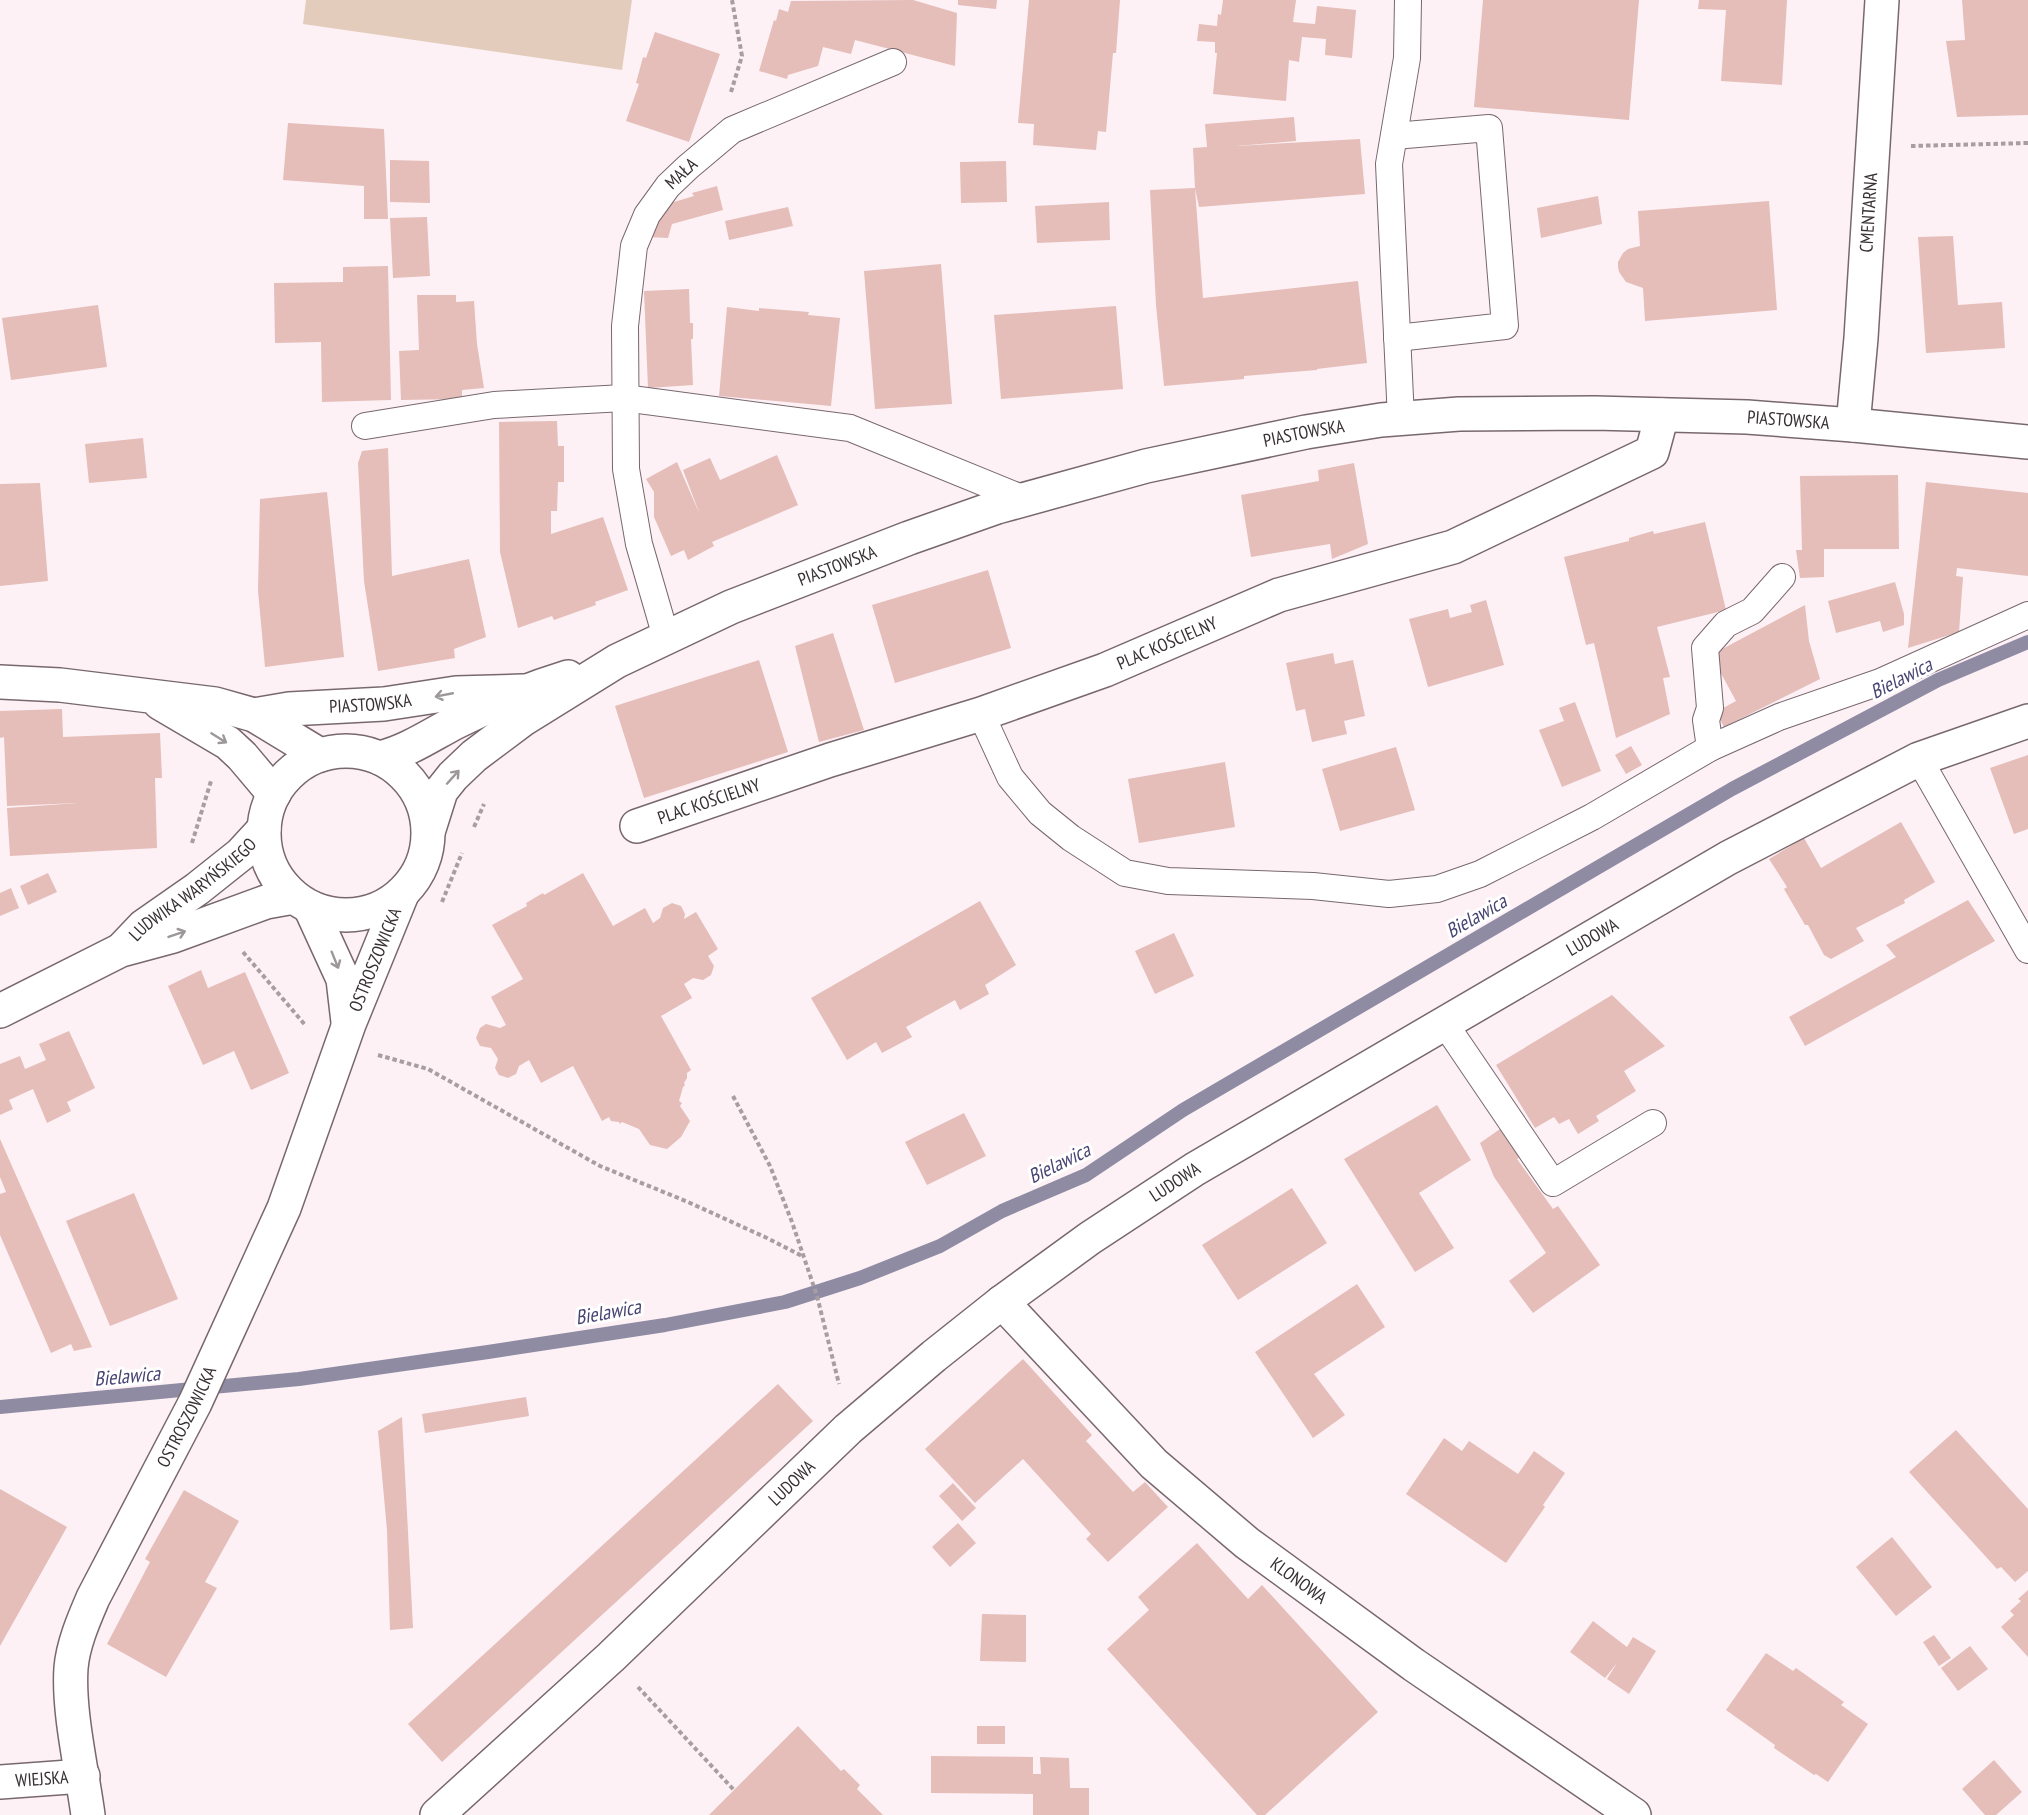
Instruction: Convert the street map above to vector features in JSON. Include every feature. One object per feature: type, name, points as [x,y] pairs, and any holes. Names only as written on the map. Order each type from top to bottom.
[{"type":"street","name":"CMENTARNA","points":[[1853,425],[1861,338],[1882,0]]},
{"type":"street","name":"PIASTOWSKA","points":[[380,758],[405,749],[523,691],[616,661],[731,607],[953,522],[1024,499],[1146,466],[1262,440],[1347,425],[1459,414],[1759,418],[2028,442]]},
{"type":"street","name":"PLAC KOŚCIELNY","points":[[638,826],[830,760],[981,714],[1105,670],[1279,596],[1453,547],[1652,453],[1662,415]]},
{"type":"street","name":"PIASTOWSKA","points":[[429,829],[441,791],[474,756],[522,720],[616,661]]},
{"type":"street","points":[[0,682],[60,685],[215,704],[254,715],[320,755]]},
{"type":"street","name":"PIASTOWSKA","points":[[254,715],[289,709],[384,704],[456,693],[523,691]]},
{"type":"street","points":[[151,697],[228,744],[242,756],[274,794]]},
{"type":"street","name":"LUDOWA","points":[[437,1815],[611,1658],[848,1429],[1002,1302],[1090,1238],[1195,1169],[1728,858],[1920,759],[2028,721]]},
{"type":"street","points":[[340,750],[361,752],[380,758],[399,770],[414,787],[425,806],[429,829],[427,853],[417,876],[402,894],[381,908],[358,915],[333,915],[302,902],[277,878],[266,855],[264,829],[267,811],[282,781],[293,770],[320,755],[340,750]]},
{"type":"street","name":"LUDWIKA WARYŃSKIEGO","points":[[121,951],[144,926],[197,889],[241,854],[264,829]]},
{"type":"street","name":"OSTROSZOWICKA","points":[[88,1815],[74,1716],[71,1667],[81,1626],[93,1598],[195,1403],[284,1208],[345,1035],[402,894]]},
{"type":"street","name":"LUDWIKA WARYŃSKIEGO","points":[[0,1011],[121,951],[172,936],[266,902],[302,902]]},
{"type":"street","name":"OSTROSZOWICKA","points":[[302,902],[343,979],[345,1035]]},
{"type":"street","name":"KLONOWA","points":[[1002,1302],[1154,1464],[1247,1543],[1414,1665],[1634,1815]]},
{"type":"street","name":"WIEJSKA","points":[[0,1782],[83,1776]]},
{"type":"lane","points":[[1401,419],[1389,164],[1407,58],[1408,0]]},
{"type":"lane","name":"MAŁA","points":[[666,638],[639,544],[626,469],[625,326],[634,246],[647,214],[668,186],[732,130],[893,62]]},
{"type":"lane","points":[[1394,136],[1489,128],[1505,326],[1397,338]]},
{"type":"lane","points":[[364,426],[494,405],[624,398],[850,428],[1024,499]]},
{"type":"lane","points":[[1710,748],[1706,720],[1710,708],[1705,648],[1726,624],[1752,611],[1782,577]]},
{"type":"lane","points":[[981,714],[1010,777],[1040,813],[1071,838],[1125,873],[1168,881],[1313,886],[1389,894],[1437,889],[1480,874],[1592,817],[1710,748],[1779,717],[1880,682],[2028,615]]},
{"type":"lane","points":[[1920,759],[2028,950]]},
{"type":"lane","points":[[1445,1024],[1553,1183],[1653,1123]]},
{"type":"path","points":[[732,0],[742,56],[726,108],[732,130]]},
{"type":"path","points":[[1910,146],[2028,142]]},
{"type":"path","points":[[472,830],[486,798]]},
{"type":"path","points":[[441,904],[463,851]]},
{"type":"path","points":[[345,1035],[428,1069],[600,1166],[698,1207],[804,1257]]},
{"type":"path","points":[[733,1096],[770,1166],[804,1257],[817,1296],[848,1429]]},
{"type":"path","points":[[611,1658],[734,1790]]},
{"type":"shaded area","points":[[306,0],[632,0],[622,70],[303,24]]},
{"type":"building","points":[[913,0],[957,13],[955,66],[855,40],[851,54],[823,47],[818,66],[788,75],[787,79],[759,71],[779,9],[788,12],[791,1]]},
{"type":"building","points":[[958,0],[997,0],[996,9],[958,5]]},
{"type":"building","points":[[1029,0],[1120,0],[1106,132],[1098,131],[1096,150],[1033,145],[1034,124],[1018,123]]},
{"type":"building","points":[[1223,0],[1296,0],[1293,22],[1315,24],[1317,6],[1356,10],[1352,58],[1325,55],[1326,39],[1302,37],[1299,62],[1289,60],[1286,101],[1213,94],[1217,53],[1215,53],[1215,42],[1197,41],[1199,24],[1217,26]]},
{"type":"building","points":[[1483,0],[1639,0],[1629,120],[1474,107]]},
{"type":"building","points":[[1699,0],[1787,0],[1782,85],[1721,81],[1726,10],[1698,9]]},
{"type":"building","points":[[1962,0],[2028,0],[2028,115],[1957,117],[1946,41],[1965,40]]},
{"type":"building","points":[[655,32],[720,54],[689,142],[626,121],[639,84],[636,83],[643,57],[646,58]]},
{"type":"building","points":[[1294,117],[1296,141],[1236,146],[1360,139],[1365,194],[1199,207],[1195,188],[1193,148],[1207,147],[1205,124]]},
{"type":"building","points":[[288,123],[384,129],[388,219],[364,219],[364,186],[283,180]]},
{"type":"building","points":[[390,160],[429,161],[430,203],[390,202]]},
{"type":"building","points":[[1006,161],[1007,202],[961,203],[960,162]]},
{"type":"building","points":[[717,186],[723,210],[672,224],[668,238],[648,237],[664,205],[694,196],[692,193]]},
{"type":"building","points":[[1195,188],[1203,298],[1358,281],[1367,363],[1244,376],[1244,379],[1164,386],[1156,305],[1150,190]]},
{"type":"building","points":[[1598,196],[1602,224],[1541,238],[1537,208]]},
{"type":"building","points":[[1769,201],[1777,310],[1645,321],[1643,288],[1626,282],[1618,267],[1623,253],[1640,246],[1638,211]]},
{"type":"building","points":[[1109,202],[1110,240],[1037,243],[1035,206]]},
{"type":"building","points":[[788,207],[793,226],[729,240],[725,221]]},
{"type":"building","points":[[427,217],[430,276],[393,278],[390,218]]},
{"type":"building","points":[[1953,236],[1958,305],[2002,302],[2005,348],[1926,353],[1918,237]]},
{"type":"building","points":[[941,264],[952,404],[875,409],[864,271]]},
{"type":"building","points":[[388,266],[391,400],[322,402],[321,342],[275,343],[274,283],[343,282],[343,267]]},
{"type":"building","points":[[689,289],[690,323],[693,323],[693,339],[691,339],[693,385],[648,388],[644,291]]},
{"type":"building","points":[[417,295],[456,295],[456,302],[474,301],[477,344],[484,388],[462,390],[462,399],[401,400],[399,351],[419,350]]},
{"type":"building","points":[[98,305],[107,367],[11,380],[2,318]]},
{"type":"building","points":[[1116,306],[1123,389],[1001,399],[994,315]]},
{"type":"building","points":[[727,307],[759,311],[759,308],[809,312],[808,315],[840,318],[831,406],[719,396]]},
{"type":"building","points":[[557,421],[558,446],[564,446],[564,482],[558,482],[557,511],[551,511],[551,534],[603,517],[628,590],[595,602],[596,605],[554,620],[552,616],[518,628],[500,552],[499,422]]},
{"type":"building","points":[[143,438],[147,478],[89,483],[85,444]]},
{"type":"building","points":[[388,448],[392,576],[469,559],[486,637],[454,649],[455,658],[378,671],[364,581],[358,463],[362,451]]},
{"type":"building","points":[[777,455],[798,505],[712,542],[714,546],[688,560],[684,550],[671,556],[654,517],[654,492],[646,479],[677,462],[700,515],[683,470],[710,458],[720,480]]},
{"type":"building","points":[[1354,463],[1368,544],[1332,559],[1330,544],[1251,557],[1241,495],[1319,481],[1318,470]]},
{"type":"building","points":[[1898,475],[1899,549],[1824,549],[1824,577],[1800,578],[1796,550],[1802,550],[1800,476]]},
{"type":"building","points":[[1926,482],[2028,493],[2028,576],[1957,568],[1956,576],[1963,577],[1959,632],[1908,648]]},
{"type":"building","points":[[40,483],[48,581],[0,586],[0,484]]},
{"type":"building","points":[[327,492],[344,657],[265,667],[258,591],[260,499]]},
{"type":"building","points":[[1705,522],[1726,610],[1657,627],[1670,677],[1663,678],[1670,714],[1616,738],[1594,643],[1586,645],[1564,557],[1629,541],[1629,538],[1653,531],[1654,534]]},
{"type":"building","points":[[988,570],[1011,648],[895,683],[872,605]]},
{"type":"building","points":[[1895,582],[1904,614],[1904,625],[1883,632],[1880,621],[1836,633],[1828,601]]},
{"type":"building","points":[[1486,600],[1504,665],[1428,687],[1409,619],[1448,609],[1450,618],[1472,612],[1470,605]]},
{"type":"building","points":[[1805,605],[1809,641],[1820,679],[1724,727],[1716,712],[1736,701],[1711,655]]},
{"type":"building","points":[[833,633],[864,730],[819,742],[795,646]]},
{"type":"building","points":[[1333,653],[1335,664],[1353,660],[1365,716],[1344,721],[1347,734],[1312,742],[1305,709],[1296,711],[1286,663]]},
{"type":"building","points":[[759,660],[788,752],[644,798],[615,706]]},
{"type":"building","points":[[1575,702],[1601,771],[1562,787],[1539,730],[1564,721],[1559,708]]},
{"type":"building","points":[[62,709],[63,737],[160,733],[162,778],[155,778],[157,848],[10,856],[7,808],[78,803],[7,806],[4,737],[0,738],[0,711]]},
{"type":"building","points":[[1631,746],[1642,765],[1626,774],[1615,755]]},
{"type":"building","points":[[1396,747],[1415,810],[1340,831],[1322,769]]},
{"type":"building","points":[[2028,755],[2028,829],[2014,834],[1990,768]]},
{"type":"building","points":[[1225,762],[1235,827],[1139,843],[1128,779]]},
{"type":"building","points":[[1901,822],[1935,882],[1904,900],[1905,903],[1856,928],[1864,941],[1831,959],[1824,955],[1808,925],[1805,925],[1784,889],[1787,887],[1769,859],[1804,838],[1821,868]]},
{"type":"building","points":[[48,873],[57,892],[28,905],[20,886]]},
{"type":"building","points":[[583,873],[613,926],[645,908],[653,923],[660,918],[663,908],[672,903],[681,906],[685,914],[684,919],[696,912],[718,949],[708,956],[714,966],[711,975],[703,980],[693,978],[684,984],[692,998],[661,1016],[691,1070],[687,1073],[679,1101],[690,1121],[681,1137],[667,1149],[650,1145],[639,1129],[622,1122],[620,1124],[611,1121],[609,1117],[602,1121],[573,1066],[541,1083],[529,1060],[519,1066],[516,1074],[508,1078],[499,1075],[495,1068],[498,1059],[491,1048],[480,1046],[476,1038],[480,1028],[486,1024],[500,1028],[506,1025],[491,997],[523,979],[492,925],[527,906],[526,903],[543,893],[544,895]]},
{"type":"building","points":[[11,888],[19,908],[0,916],[0,893]]},
{"type":"building","points":[[1968,900],[1995,941],[1805,1046],[1789,1017],[1896,957],[1886,945]]},
{"type":"building","points":[[980,901],[1016,965],[985,985],[989,994],[960,1010],[955,1000],[906,1027],[912,1037],[882,1053],[876,1042],[847,1060],[811,998]]},
{"type":"building","points":[[1174,933],[1194,976],[1155,994],[1135,951]]},
{"type":"building","points":[[201,970],[208,988],[245,972],[289,1073],[251,1090],[234,1051],[203,1065],[168,986]]},
{"type":"building","points":[[1612,995],[1665,1046],[1624,1071],[1636,1091],[1596,1116],[1599,1121],[1578,1134],[1569,1119],[1559,1124],[1554,1117],[1535,1128],[1496,1065]]},
{"type":"building","points":[[69,1031],[95,1088],[67,1102],[71,1111],[47,1123],[33,1089],[9,1100],[13,1109],[0,1115],[0,1064],[20,1056],[25,1069],[46,1060],[39,1044]]},
{"type":"building","points":[[1437,1105],[1471,1160],[1419,1193],[1454,1248],[1415,1272],[1344,1159]]},
{"type":"building","points":[[964,1113],[986,1156],[927,1185],[905,1142]]},
{"type":"building","points":[[1500,1129],[1520,1157],[1517,1159],[1553,1209],[1558,1206],[1600,1265],[1533,1313],[1509,1281],[1546,1253],[1494,1177],[1480,1143]]},
{"type":"building","points":[[0,1139],[92,1347],[74,1351],[71,1344],[51,1353],[0,1235],[0,1194],[6,1192],[0,1177]]},
{"type":"building","points":[[1292,1188],[1327,1243],[1238,1300],[1202,1245]]},
{"type":"building","points":[[134,1193],[178,1299],[110,1326],[66,1221]]},
{"type":"building","points":[[1357,1284],[1385,1327],[1314,1374],[1345,1415],[1313,1438],[1255,1352]]},
{"type":"building","points":[[1023,1359],[1092,1435],[1086,1441],[1133,1492],[1145,1482],[1168,1507],[1108,1562],[1086,1539],[1091,1534],[1023,1459],[975,1503],[925,1449]]},
{"type":"building","points":[[778,1384],[813,1421],[442,1762],[408,1724]]},
{"type":"building","points":[[526,1397],[529,1416],[425,1433],[422,1414]]},
{"type":"building","points":[[402,1417],[413,1628],[390,1630],[387,1530],[378,1431]]},
{"type":"building","points":[[1956,1430],[2028,1509],[2028,1571],[2015,1582],[2001,1567],[1997,1569],[1909,1472]]},
{"type":"building","points":[[1444,1438],[1462,1451],[1469,1441],[1518,1474],[1534,1451],[1565,1473],[1543,1505],[1545,1507],[1506,1563],[1406,1494]]},
{"type":"building","points":[[953,1483],[976,1508],[962,1521],[939,1496]]},
{"type":"building","points":[[0,1489],[67,1527],[0,1646]]},
{"type":"building","points":[[184,1490],[239,1521],[205,1582],[217,1588],[166,1677],[107,1644],[150,1562],[145,1559]]},
{"type":"building","points":[[958,1523],[976,1543],[950,1567],[932,1547]]},
{"type":"building","points":[[1892,1537],[1932,1587],[1896,1616],[1856,1567]]},
{"type":"building","points":[[1197,1543],[1248,1599],[1262,1585],[1378,1712],[1265,1815],[1257,1815],[1107,1649],[1149,1610],[1138,1597]]},
{"type":"building","points":[[2028,1590],[2028,1657],[2001,1627],[2014,1615],[2010,1611],[2021,1601],[2018,1599]]},
{"type":"building","points":[[982,1614],[1026,1615],[1026,1662],[980,1661]]},
{"type":"building","points":[[1593,1621],[1627,1647],[1633,1637],[1656,1651],[1629,1694],[1607,1679],[1617,1663],[1605,1678],[1570,1652]]},
{"type":"building","points":[[1934,1635],[1951,1658],[1939,1666],[1923,1642]]},
{"type":"building","points":[[1970,1646],[1988,1669],[1958,1691],[1941,1668]]},
{"type":"building","points":[[1766,1653],[1793,1671],[1796,1668],[1844,1702],[1841,1705],[1868,1724],[1828,1782],[1774,1748],[1775,1745],[1726,1710]]},
{"type":"building","points":[[798,1726],[841,1771],[844,1769],[860,1785],[857,1789],[883,1815],[709,1815]]},
{"type":"building","points":[[977,1726],[1005,1726],[1005,1744],[977,1744]]},
{"type":"building","points":[[931,1756],[1033,1757],[1033,1774],[1041,1774],[1040,1757],[1069,1758],[1070,1788],[1089,1788],[1089,1815],[1033,1815],[1033,1794],[931,1793]]},
{"type":"building","points":[[1994,1760],[2022,1792],[1996,1815],[1985,1815],[1962,1789]]},
{"type":"waterway","name":"Bielawica","points":[[0,1407],[299,1379],[488,1352],[665,1325],[785,1302],[860,1278],[940,1246],[1002,1211],[1086,1175],[1183,1110],[1732,789],[1938,680],[2028,642]]}]
